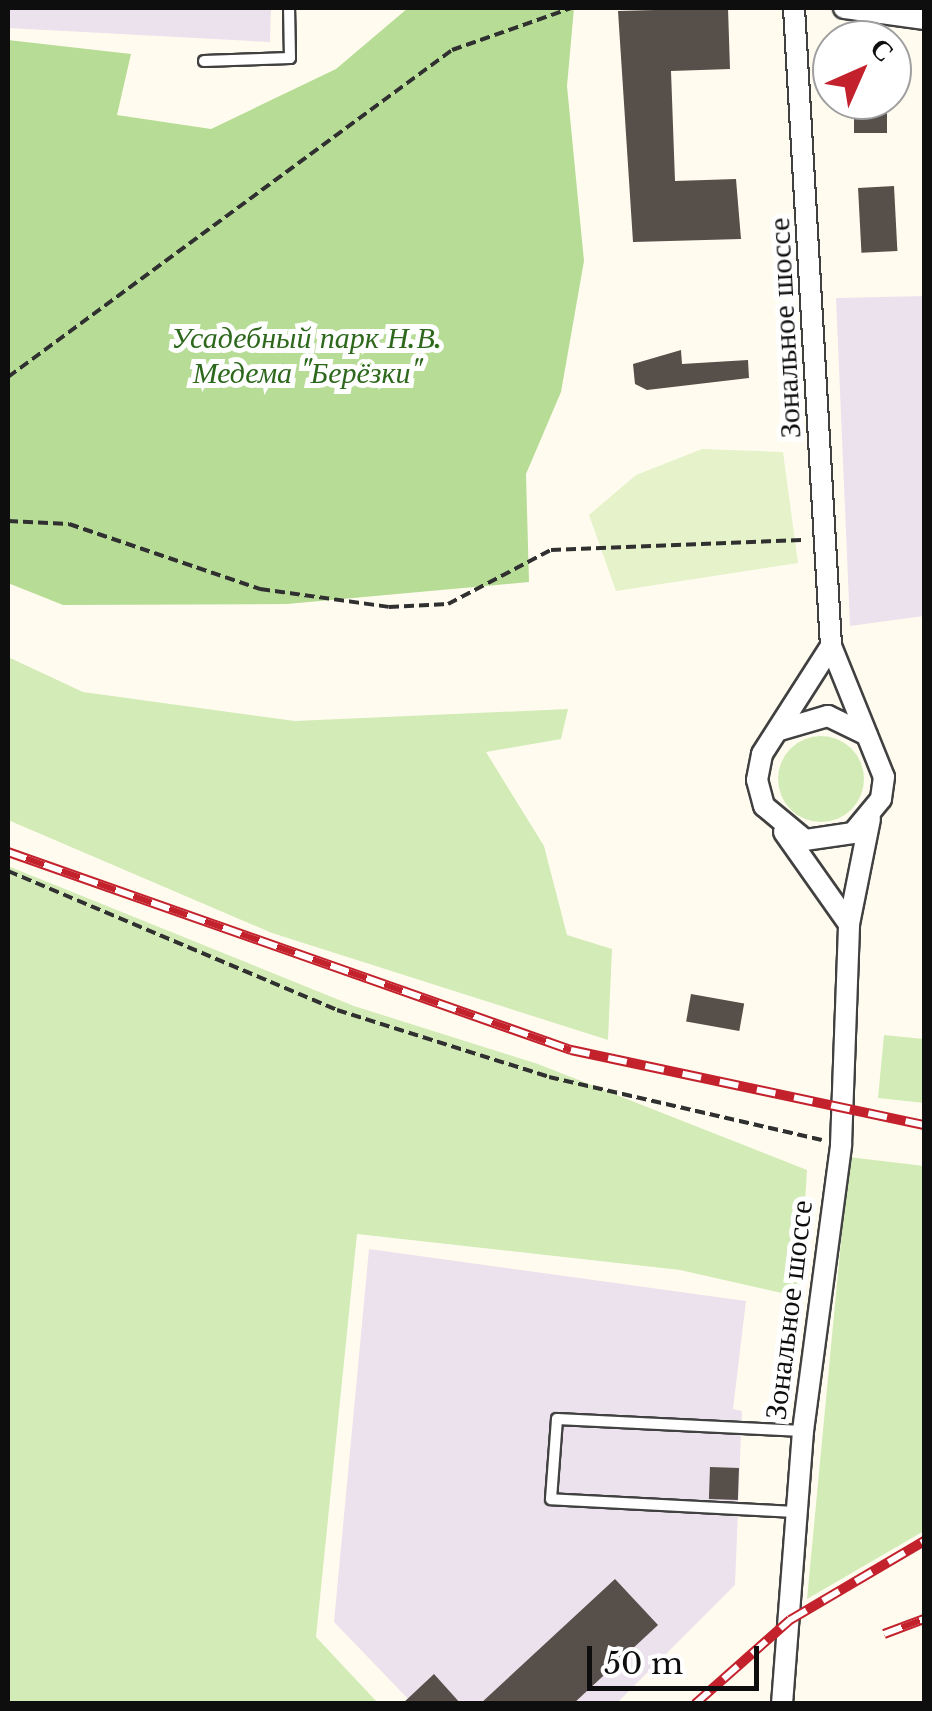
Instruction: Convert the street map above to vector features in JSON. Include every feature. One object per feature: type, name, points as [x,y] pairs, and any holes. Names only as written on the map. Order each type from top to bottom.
[{"type":"street","name":"Зональное шоссе","points":[[782,1704],[803,1431],[841,1144],[849,924],[870,819],[884,777],[831,646],[794,8]]},
{"type":"street","points":[[844,8],[924,19]]},
{"type":"street","points":[[831,646],[778,732],[758,780],[781,828],[849,924]]},
{"type":"street","points":[[778,732],[828,716],[868,736]]},
{"type":"street","points":[[781,828],[832,841],[870,819]]},
{"type":"lane","points":[[204,61],[290,58],[289,8]]},
{"type":"lane","points":[[795,1512],[551,1499],[557,1419],[803,1431]]},
{"type":"path","points":[[8,377],[452,50],[570,8]]},
{"type":"path","points":[[8,521],[68,524],[260,588],[389,607],[448,604],[552,550],[803,540]]},
{"type":"path","points":[[8,871],[336,1010],[549,1077],[841,1144]]},
{"type":"shaded area","points":[[8,8],[271,8],[270,42],[8,28]]},
{"type":"shaded area","points":[[924,296],[924,616],[850,626],[836,298]]},
{"type":"shaded area","points":[[369,1249],[746,1301],[733,1409],[742,1411],[735,1585],[617,1703],[412,1703],[334,1622]]},
{"type":"green space","name":"Усадебный парк Н.В. Медема \"Берёзки\"","points":[[408,8],[574,8],[567,86],[584,261],[561,392],[526,474],[529,582],[287,604],[63,605],[8,583],[8,40],[131,54],[117,115],[211,129],[336,69]]},
{"type":"green space","points":[[702,449],[783,452],[798,563],[616,591],[589,515],[636,475]]},
{"type":"green space","points":[[8,657],[83,692],[295,721],[568,709],[561,739],[486,752],[544,846],[567,935],[612,949],[608,1040],[272,933],[8,820]]},
{"type":"green space","points":[[821,736],[845,743],[857,755],[864,779],[857,803],[845,815],[821,822],[797,815],[785,803],[778,779],[785,755],[797,743]]},
{"type":"green space","points":[[8,866],[354,1006],[538,1064],[807,1170],[799,1297],[680,1270],[357,1234],[316,1637],[378,1703],[8,1703]]},
{"type":"green space","points":[[884,1035],[924,1039],[924,1103],[878,1098]]},
{"type":"green space","points":[[849,1157],[924,1166],[924,1531],[807,1599]]},
{"type":"building","points":[[728,8],[730,69],[671,71],[675,181],[736,179],[741,239],[633,242],[618,11]]},
{"type":"building","points":[[854,120],[887,120],[887,133],[854,133]]},
{"type":"building","points":[[894,186],[897,251],[861,253],[858,188]]},
{"type":"building","points":[[681,350],[682,364],[748,360],[749,378],[647,390],[635,384],[633,364]]},
{"type":"building","points":[[691,994],[744,1003],[739,1031],[686,1022]]},
{"type":"building","points":[[710,1467],[739,1468],[738,1500],[709,1499]]},
{"type":"building","points":[[615,1579],[658,1625],[573,1704],[480,1704]]},
{"type":"building","points":[[434,1674],[461,1704],[402,1704]]},
{"type":"railway","points":[[8,852],[571,1050],[924,1125]]},
{"type":"railway","points":[[695,1704],[790,1620],[924,1541]]},
{"type":"railway","points":[[884,1634],[924,1619]]}]
